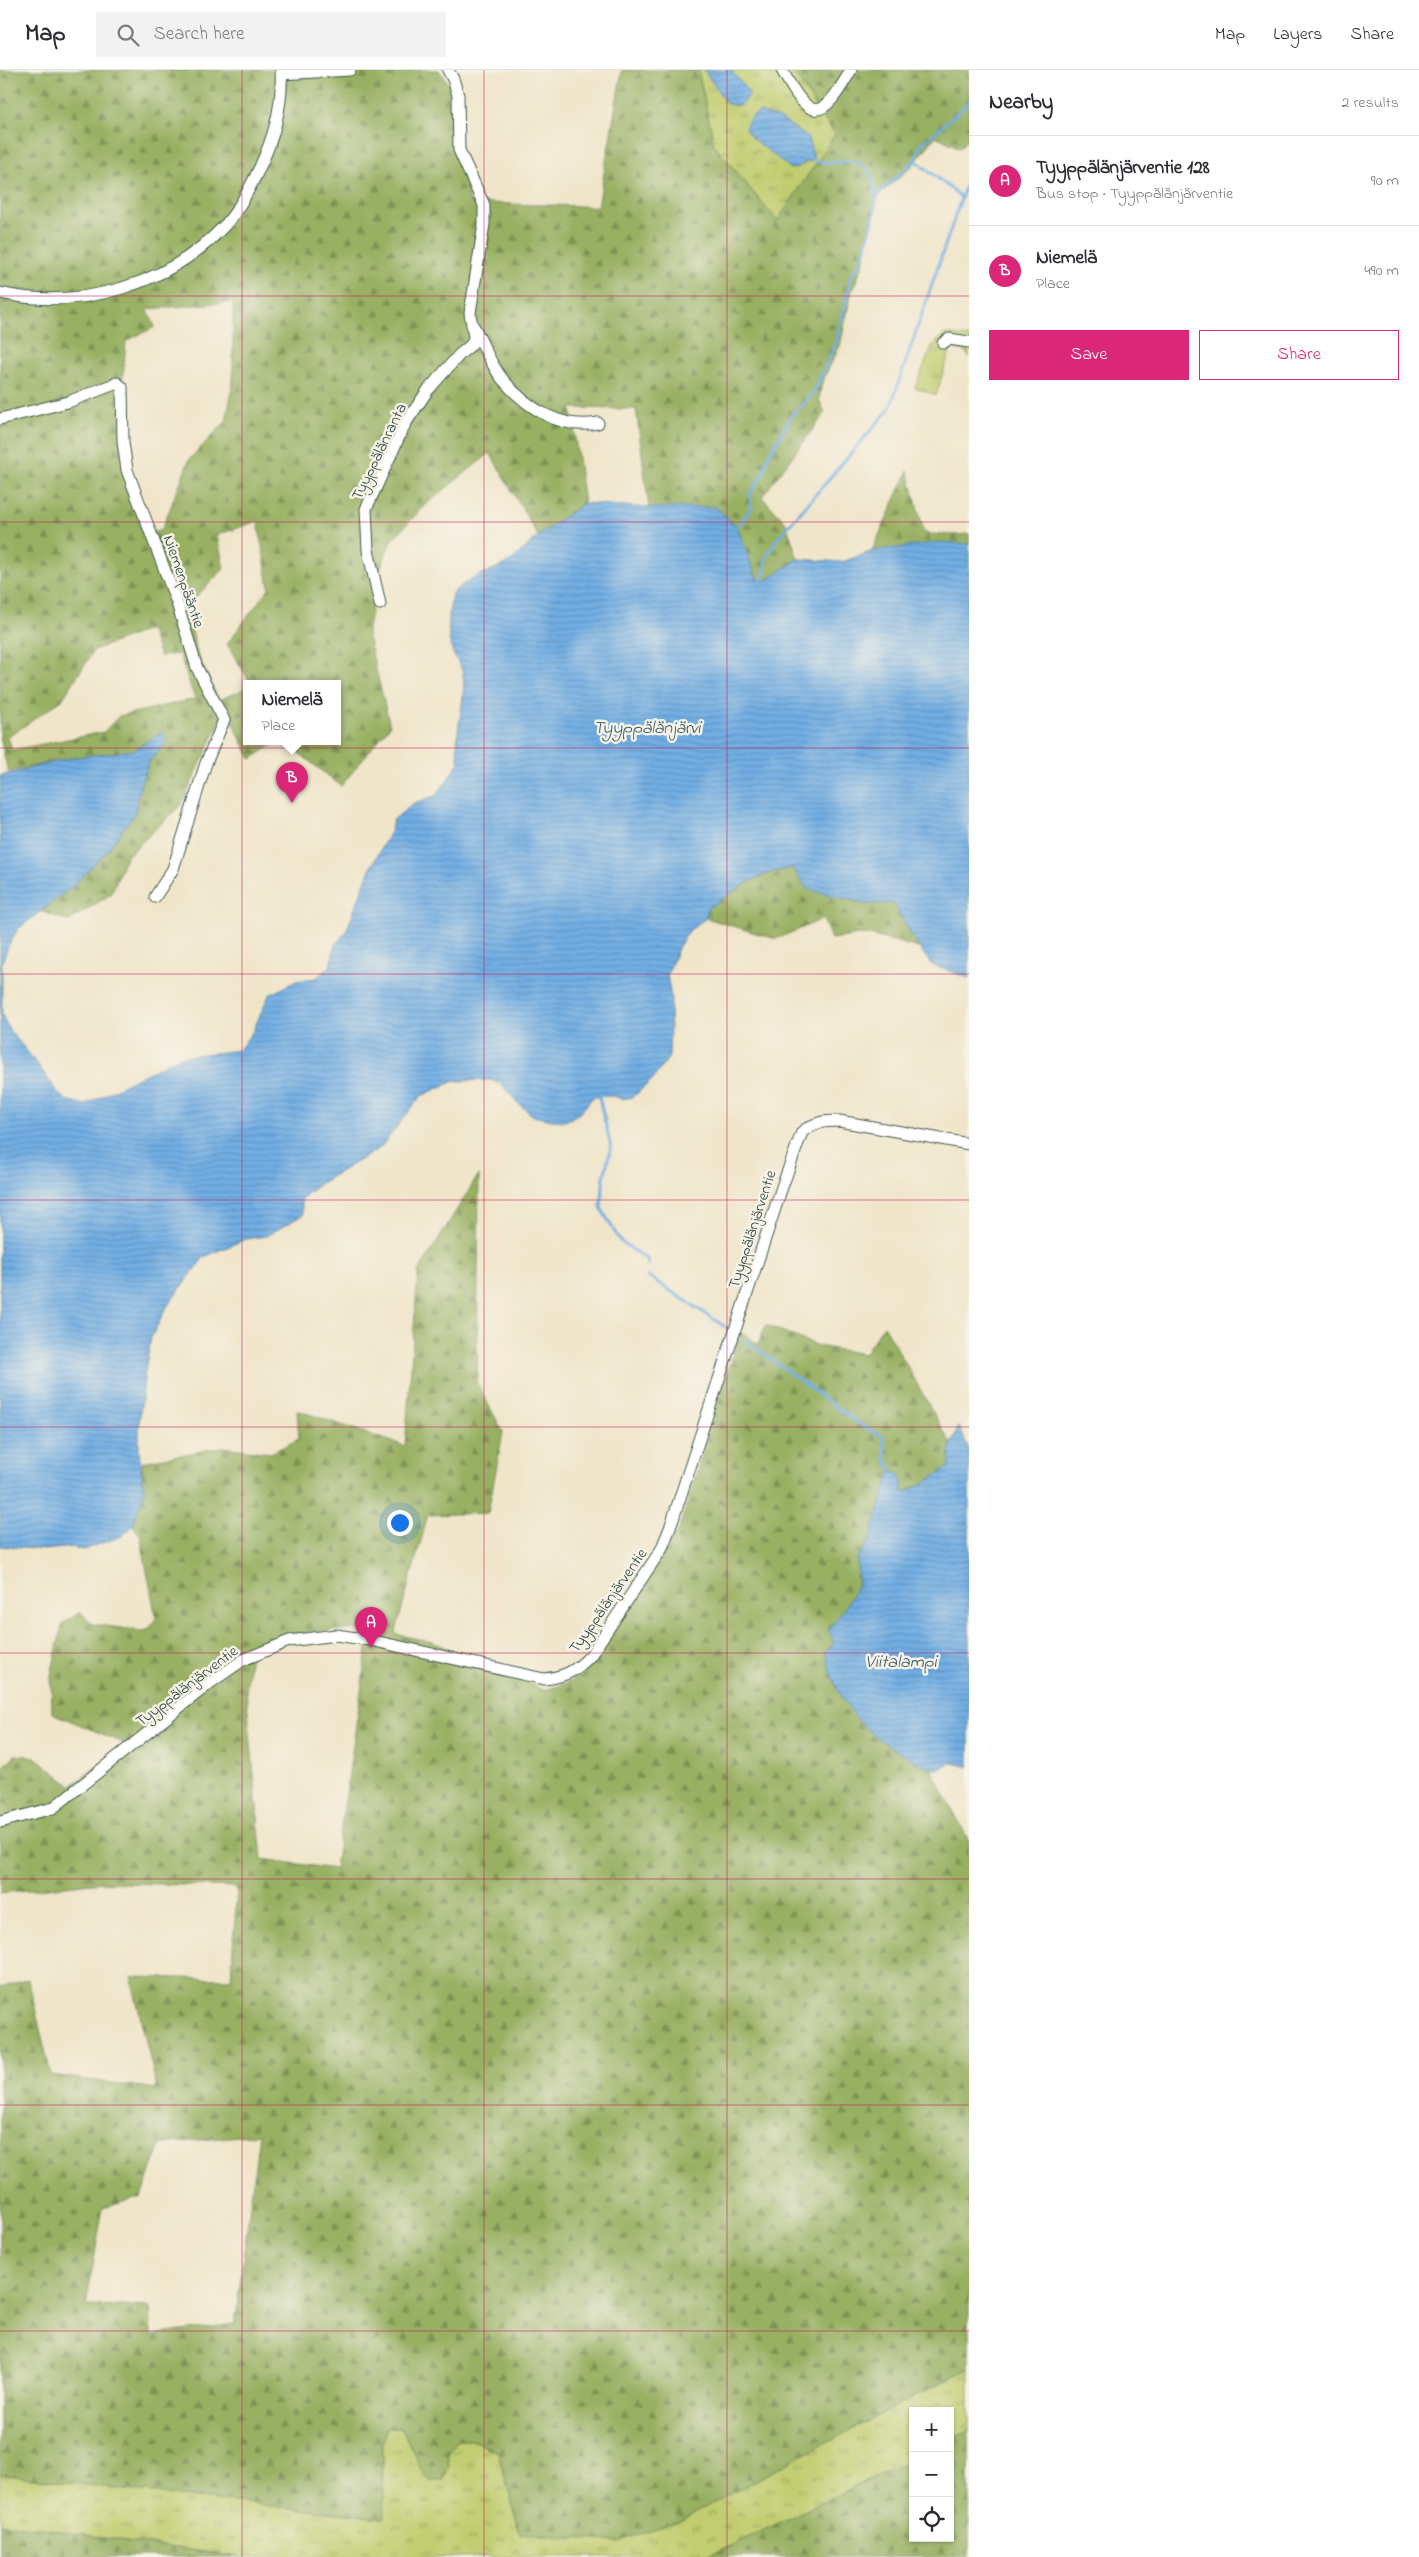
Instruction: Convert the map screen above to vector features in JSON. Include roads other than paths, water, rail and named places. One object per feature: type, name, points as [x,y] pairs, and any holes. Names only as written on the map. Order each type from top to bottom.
[{"type":"street","points":[[0,293],[42,298],[81,297],[109,292],[152,277],[202,246],[226,223],[249,191],[269,149],[280,110],[281,72],[350,70]]},
{"type":"street","name":"Tyyppälänranta","points":[[380,604],[368,550],[366,510],[406,424],[428,390],[471,344],[473,325],[470,313],[484,224],[484,205],[459,150],[458,95],[448,70]]},
{"type":"street","points":[[782,70],[796,95],[806,105],[814,109],[825,108],[830,104],[851,70]]},
{"type":"street","points":[[473,325],[503,380],[526,403],[547,416],[568,422],[598,423]]},
{"type":"street","points":[[943,343],[950,339],[969,342]]},
{"type":"street","name":"Niemenpääntie","points":[[0,419],[68,402],[117,383],[122,387],[123,442],[127,470],[176,600],[197,668],[224,720],[206,763],[173,868],[155,896]]},
{"type":"street","name":"Tyyppälänjärventie","points":[[0,1822],[53,1808],[210,1683],[243,1660],[289,1641],[313,1636],[344,1636],[544,1679],[569,1674],[580,1667],[590,1656],[661,1550],[802,1132],[810,1125],[823,1121],[839,1121],[969,1144]]},
{"type":"water","points":[[704,70],[731,70],[749,93],[748,97],[740,106],[727,104]]},
{"type":"water","points":[[760,112],[781,119],[808,138],[814,159],[811,162],[806,161],[799,167],[791,169],[752,138],[745,128],[751,117]]},
{"type":"water","name":"Tyyppälänjärvi","points":[[584,503],[649,508],[716,507],[737,527],[757,579],[765,581],[798,559],[842,562],[873,551],[940,542],[969,544],[969,978],[932,965],[919,948],[893,903],[866,904],[807,889],[793,868],[769,873],[748,882],[708,908],[706,918],[689,931],[679,946],[667,975],[671,997],[669,1057],[654,1078],[633,1097],[622,1099],[613,1096],[593,1097],[581,1112],[566,1121],[533,1116],[501,1084],[490,1080],[454,1081],[421,1096],[380,1148],[321,1183],[301,1199],[303,1215],[266,1236],[246,1239],[204,1257],[168,1305],[151,1338],[145,1371],[139,1424],[139,1449],[144,1492],[133,1526],[122,1536],[84,1550],[72,1547],[45,1550],[0,1546],[0,776],[70,758],[134,750],[162,732],[168,741],[149,762],[141,782],[135,813],[107,851],[73,886],[18,929],[8,946],[2,963],[2,1015],[10,1031],[36,1062],[58,1093],[66,1100],[85,1105],[179,1057],[239,1050],[253,1031],[269,995],[296,981],[316,978],[330,967],[335,945],[346,932],[370,869],[391,830],[393,820],[414,803],[437,795],[459,762],[457,741],[464,685],[462,671],[450,643],[449,615],[452,593],[471,579],[510,562],[538,536]]},
{"type":"water","name":"Viitalampi","points":[[959,1426],[969,1450],[969,1767],[950,1762],[940,1769],[931,1769],[892,1748],[862,1724],[840,1694],[825,1652],[834,1644],[829,1630],[848,1603],[858,1584],[857,1559],[870,1540],[891,1469],[901,1476],[903,1493],[921,1485],[949,1467],[951,1444]]},
{"type":"waterway","points":[[915,160],[921,145],[969,102]]},
{"type":"waterway","points":[[737,527],[751,509],[750,494],[764,472],[768,457],[791,416],[814,392],[836,343],[852,273],[860,265],[874,213],[875,187],[871,175],[863,165],[850,162],[825,163],[813,160]]},
{"type":"waterway","points":[[878,194],[915,160],[961,197]]},
{"type":"waterway","points":[[762,580],[765,571],[765,560],[774,543],[890,408],[969,175]]},
{"type":"waterway","points":[[599,1097],[611,1147],[604,1177],[601,1208],[620,1241],[648,1260],[648,1265]]},
{"type":"waterway","points":[[648,1276],[730,1330]]},
{"type":"waterway","points":[[745,1340],[859,1424],[883,1437],[886,1459],[891,1469]]},
{"type":"place","name":"Niemelä","points":[[292,803]]},
{"type":"place","name":"Tyyppälänjärventie 128","points":[[371,1648]]}]
